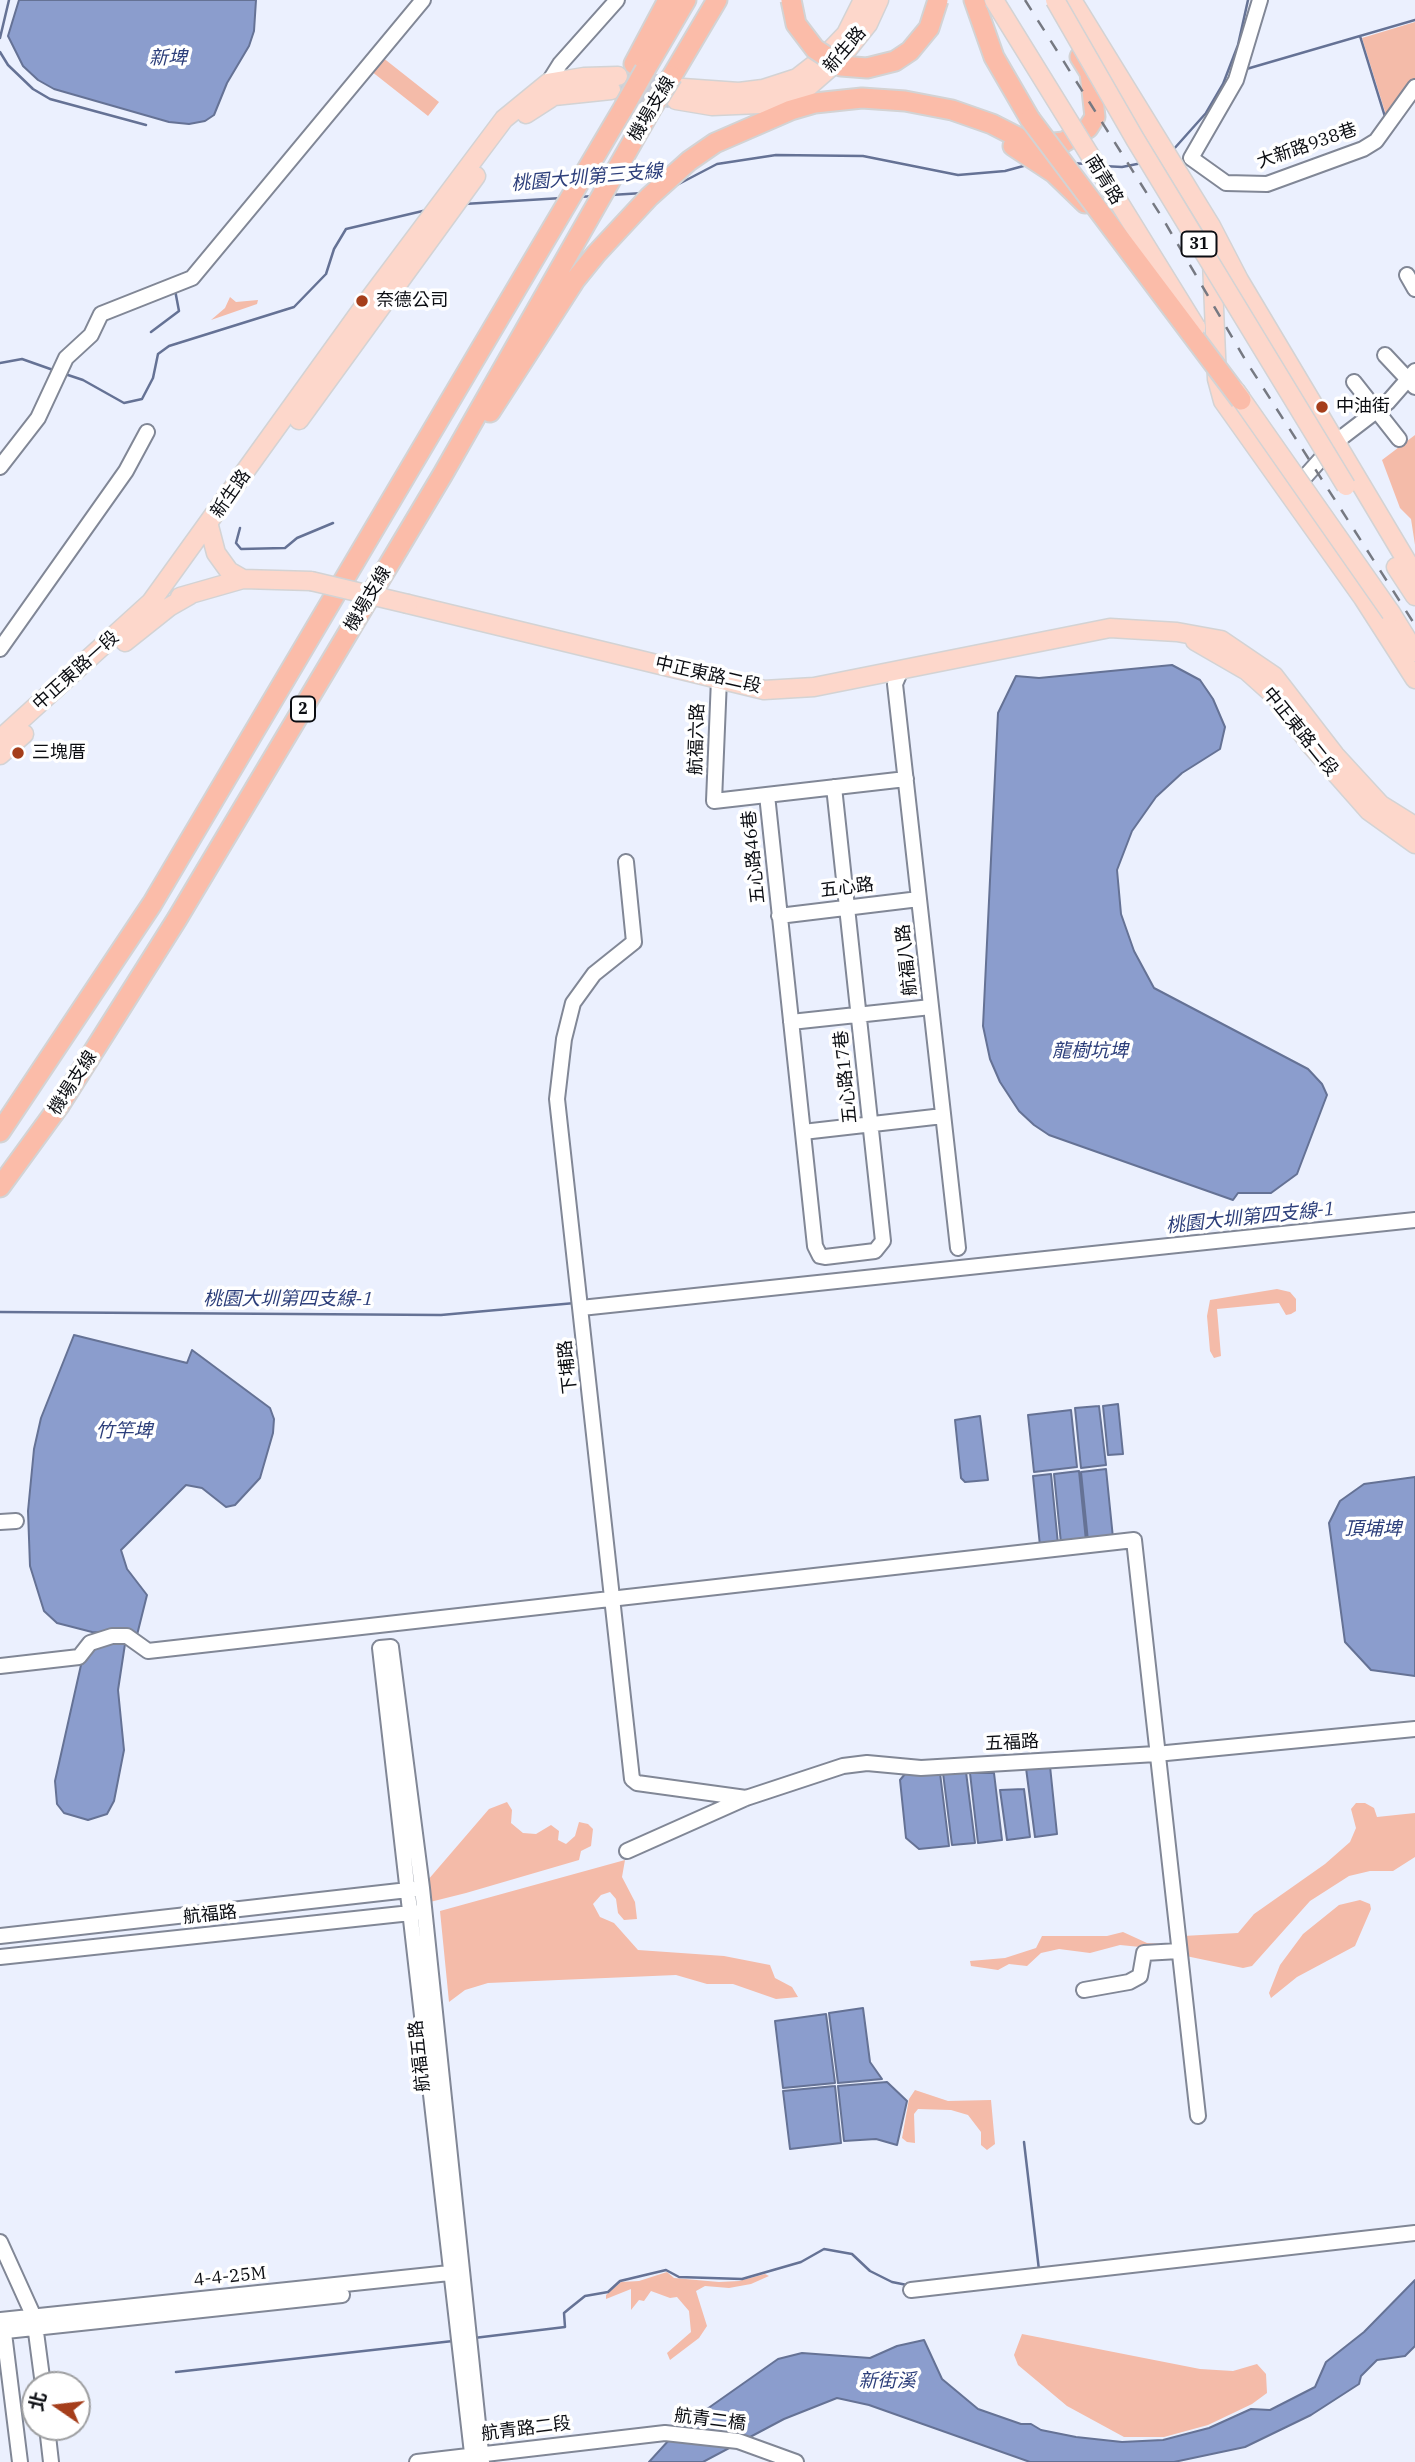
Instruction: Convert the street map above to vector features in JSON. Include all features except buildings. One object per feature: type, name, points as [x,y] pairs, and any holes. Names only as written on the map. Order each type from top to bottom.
[{"type":"highway","points":[[624,86],[668,0]]},
{"type":"highway","name":"機場支線","points":[[0,1132],[152,904],[511,299],[580,177],[624,86],[686,0]]},
{"type":"highway","name":"機場支線","points":[[0,1186],[59,1106],[177,919],[443,474],[650,111],[677,88],[717,0]]},
{"type":"highway","points":[[791,0],[796,24],[815,49],[841,66],[867,68],[895,61],[910,51],[929,28],[938,0]]},
{"type":"highway","points":[[974,0],[993,57],[1030,119],[1241,400]]},
{"type":"highway","points":[[443,474],[508,387],[575,280],[624,221],[689,161],[715,144],[791,110],[838,100],[905,101],[970,115],[1033,145],[1063,142],[1090,127],[1096,112],[1090,73],[1045,0]]},
{"type":"highway","points":[[791,110],[901,110],[956,121],[980,130],[1029,155],[1054,173],[1119,236]]},
{"type":"main road","name":"新生路","points":[[677,88],[739,92],[763,89],[797,78],[824,57],[846,34],[863,0]]},
{"type":"main road","name":"新生路","points":[[677,88],[712,106],[760,104],[808,87],[827,74],[847,51],[868,24],[879,0]]},
{"type":"main road","name":"南青路","points":[[993,0],[1241,400],[1391,613],[1415,652]]},
{"type":"main road","name":"31","points":[[1055,0],[1135,139],[1415,596]]},
{"type":"main road","points":[[1072,0],[1211,226],[1219,254],[1337,441],[1415,575]]},
{"type":"main road","name":"新生路","points":[[210,533],[464,182],[504,119],[548,83],[584,77],[624,86]]},
{"type":"main road","name":"新生路","points":[[464,182],[536,104],[554,96],[624,86]]},
{"type":"main road","points":[[1219,254],[1217,379],[1223,401],[1363,598],[1415,678]]},
{"type":"main road","points":[[1324,455],[1346,460]]},
{"type":"main road","points":[[210,533],[229,571],[243,579]]},
{"type":"main road","name":"中正東路一段","points":[[107,658],[136,623],[159,601],[210,533]]},
{"type":"main road","name":"中正東路一段","points":[[0,739],[159,601],[243,579]]},
{"type":"main road","name":"中正東路二段","points":[[243,579],[311,580],[764,690],[785,690],[901,670],[1110,628],[1177,632],[1221,640],[1274,676],[1335,755],[1381,805],[1415,826]]},
{"type":"main road","name":"中正東路一段","points":[[0,755],[107,658],[169,607],[190,595]]},
{"type":"main road","name":"中正東路二段","points":[[1177,632],[1248,671],[1276,697],[1309,743],[1368,811],[1415,844]]},
{"type":"street","points":[[0,467],[38,418],[66,358],[92,335],[101,314],[192,278],[423,0]]},
{"type":"street","points":[[536,104],[560,64],[617,0]]},
{"type":"street","name":"大新路938巷","points":[[1260,0],[1236,80],[1191,158],[1226,183],[1267,184],[1363,149],[1376,141],[1415,87]]},
{"type":"street","points":[[1408,275],[1415,289]]},
{"type":"street","points":[[1290,494],[1337,441],[1378,411],[1413,379],[1385,355]]},
{"type":"street","points":[[1354,382],[1399,439]]},
{"type":"street","points":[[0,649],[126,471],[147,432]]},
{"type":"street","name":"航福八路","points":[[901,670],[895,684],[958,1248]]},
{"type":"street","name":"航福六路","points":[[719,679],[714,801],[766,795]]},
{"type":"street","points":[[766,795],[906,779]]},
{"type":"street","name":"五心路17巷","points":[[834,787],[883,1241]]},
{"type":"street","name":"五心路46巷","points":[[766,795],[816,1252],[825,1257],[875,1251],[883,1241]]},
{"type":"street","name":"下埔路","points":[[626,862],[634,942],[594,974],[573,1003],[564,1039],[557,1099],[632,1779],[637,1783],[746,1798]]},
{"type":"street","name":"五心路","points":[[779,916],[919,900]]},
{"type":"street","points":[[791,1022],[931,1007]]},
{"type":"street","points":[[803,1132],[943,1116]]},
{"type":"street","points":[[581,1308],[1415,1220]]},
{"type":"street","points":[[0,1522],[16,1521]]},
{"type":"street","points":[[0,1666],[79,1657],[90,1643],[112,1636],[127,1636],[148,1651],[1134,1540],[1198,2116]]},
{"type":"street","name":"航福五路","points":[[385,1647],[415,1889],[478,2458]]},
{"type":"street","name":"五福路","points":[[627,1852],[746,1798],[843,1766],[867,1763],[921,1768],[1156,1754],[1415,1729]]},
{"type":"street","name":"航福路","points":[[0,1936],[415,1889]]},
{"type":"street","name":"航福路","points":[[0,1957],[417,1912]]},
{"type":"street","points":[[1084,1990],[1129,1982],[1140,1976],[1144,1953],[1179,1951]]},
{"type":"street","points":[[911,2290],[1415,2233]]},
{"type":"street","points":[[0,2242],[36,2323],[41,2371]]},
{"type":"street","name":"航福五路","points":[[457,2277],[458,2340],[478,2458]]},
{"type":"street","name":"4-4-25M","points":[[2,2323],[36,2323],[457,2277]]},
{"type":"street","points":[[2,2323],[20,2462]]},
{"type":"street","name":"航青二橋","points":[[640,2435],[697,2434],[738,2441],[796,2462]]},
{"type":"street","name":"航青路二段","points":[[417,2462],[478,2458],[640,2435]]},
{"type":"street","points":[[49,2441],[51,2462]]},
{"type":"shaded area","points":[[1415,22],[1415,78],[1386,115],[1362,38]]},
{"type":"shaded area","points":[[382,57],[439,102],[428,116],[371,71]]},
{"type":"shaded area","points":[[230,297],[236,302],[258,300],[257,304],[211,320],[225,308]]},
{"type":"shaded area","points":[[1415,435],[1415,545],[1411,519],[1400,508],[1382,460]]},
{"type":"shaded area","points":[[1277,1289],[1290,1292],[1296,1299],[1296,1311],[1286,1315],[1279,1303],[1217,1309],[1221,1356],[1214,1358],[1210,1351],[1207,1316],[1210,1300]]},
{"type":"shaded area","points":[[507,1802],[512,1810],[511,1823],[523,1833],[536,1834],[551,1825],[559,1831],[558,1840],[566,1844],[575,1836],[579,1822],[588,1824],[593,1829],[591,1846],[581,1851],[579,1860],[414,1906],[409,1902],[489,1809]]},
{"type":"shaded area","points":[[1356,1803],[1365,1803],[1374,1808],[1377,1817],[1415,1813],[1415,1857],[1393,1871],[1370,1871],[1349,1876],[1310,1901],[1252,1966],[1243,1968],[1186,1956],[1183,1936],[1238,1933],[1254,1914],[1325,1864],[1350,1842],[1356,1828],[1351,1809]]},
{"type":"shaded area","points":[[625,1860],[622,1877],[635,1902],[637,1919],[624,1920],[618,1913],[616,1899],[610,1892],[601,1895],[593,1904],[600,1917],[614,1923],[638,1950],[724,1956],[770,1965],[775,1978],[792,1987],[798,1997],[776,1999],[733,1984],[707,1984],[676,1975],[488,1983],[465,1990],[449,2002],[440,1911]]},
{"type":"shaded area","points":[[1360,1900],[1370,1904],[1371,1909],[1355,1946],[1297,1977],[1271,1998],[1269,1993],[1280,1965],[1303,1934],[1339,1905]]},
{"type":"shaded area","points":[[1123,1932],[1147,1943],[1161,1944],[1161,1949],[1120,1945],[1090,1953],[1059,1949],[1041,1953],[1027,1966],[1009,1964],[998,1970],[971,1966],[970,1961],[1005,1958],[1036,1948],[1042,1936],[1107,1936]]},
{"type":"shaded area","points":[[915,2090],[948,2101],[991,2100],[995,2144],[987,2150],[981,2145],[981,2132],[968,2115],[951,2110],[918,2109],[914,2114],[915,2143],[907,2142],[902,2138],[909,2099]]},
{"type":"shaded area","points":[[667,2272],[674,2278],[719,2282],[739,2281],[765,2274],[769,2276],[751,2284],[729,2288],[705,2286],[696,2291],[707,2326],[699,2338],[670,2360],[667,2353],[691,2332],[689,2311],[677,2297],[670,2298],[651,2291],[644,2301],[639,2300],[631,2310],[631,2289],[606,2299],[606,2295],[621,2282],[639,2281]]},
{"type":"shaded area","points":[[1022,2334],[1200,2369],[1233,2371],[1257,2364],[1266,2374],[1267,2393],[1252,2404],[1208,2425],[1164,2437],[1124,2437],[1067,2406],[1018,2365],[1014,2355]]},
{"type":"water","name":"新埤","points":[[19,0],[256,0],[254,31],[214,115],[205,121],[189,124],[169,122],[54,89],[38,80],[23,66],[8,36]]},
{"type":"water","name":"龍樹坑埤","points":[[1172,665],[1200,680],[1213,699],[1225,727],[1220,749],[1182,773],[1156,797],[1132,831],[1117,870],[1121,914],[1134,951],[1154,988],[1308,1069],[1322,1084],[1327,1095],[1297,1174],[1271,1193],[1238,1193],[1233,1200],[1049,1135],[1034,1125],[1019,1111],[1000,1082],[990,1059],[983,1026],[998,713],[1016,676],[1039,678]]},
{"type":"water","name":"竹竿埤","points":[[74,1335],[187,1363],[192,1350],[270,1408],[274,1419],[273,1433],[260,1478],[235,1505],[226,1507],[202,1488],[186,1485],[121,1550],[127,1569],[147,1595],[137,1635],[92,1632],[57,1623],[44,1611],[30,1566],[28,1511],[34,1449],[41,1418]]},
{"type":"water","points":[[1118,1404],[1123,1454],[1108,1455],[1103,1406]]},
{"type":"water","points":[[1099,1406],[1106,1465],[1081,1468],[1075,1408]]},
{"type":"water","points":[[1071,1410],[1077,1467],[1034,1472],[1028,1415]]},
{"type":"water","points":[[980,1416],[988,1480],[965,1482],[961,1478],[955,1420]]},
{"type":"water","points":[[1106,1469],[1113,1538],[1088,1541],[1081,1472]]},
{"type":"water","points":[[1079,1471],[1086,1541],[1061,1543],[1054,1474]]},
{"type":"water","points":[[1051,1474],[1058,1544],[1040,1546],[1033,1476]]},
{"type":"water","name":"頂埔埤","points":[[1415,1477],[1415,1676],[1371,1670],[1345,1642],[1329,1523],[1340,1501],[1364,1484]]},
{"type":"water","points":[[104,1641],[125,1644],[118,1690],[124,1750],[114,1801],[107,1814],[88,1820],[64,1813],[57,1804],[55,1781],[81,1665],[95,1644]]},
{"type":"water","points":[[1050,1766],[1057,1834],[1035,1837],[1026,1768]]},
{"type":"water","points":[[966,1772],[975,1843],[952,1845],[943,1773]]},
{"type":"water","points":[[940,1773],[949,1846],[919,1849],[906,1838],[900,1780],[905,1774]]},
{"type":"water","points":[[970,1773],[994,1773],[1002,1840],[978,1843]]},
{"type":"water","points":[[1024,1789],[1030,1837],[1007,1840],[1000,1790]]},
{"type":"water","points":[[863,2008],[870,2062],[882,2079],[838,2083],[829,2013]]},
{"type":"water","points":[[826,2014],[835,2083],[783,2088],[775,2021]]},
{"type":"water","points":[[887,2082],[907,2101],[897,2145],[876,2139],[844,2141],[838,2086]]},
{"type":"water","points":[[835,2086],[841,2143],[790,2149],[783,2091]]},
{"type":"water","name":"新街溪","points":[[1415,2280],[1415,2346],[1405,2356],[1377,2360],[1361,2376],[1359,2384],[1311,2415],[1245,2447],[1174,2462],[1030,2462],[869,2405],[837,2398],[784,2419],[703,2462],[649,2462],[680,2428],[778,2359],[802,2353],[870,2358],[897,2346],[924,2340],[942,2379],[978,2409],[1021,2424],[1031,2424],[1041,2430],[1076,2437],[1122,2442],[1163,2440],[1209,2428],[1251,2409],[1270,2410],[1315,2387],[1326,2362],[1364,2332]]},
{"type":"waterway","points":[[0,38],[9,0]]},
{"type":"waterway","name":"桃園大圳第三支線","points":[[1173,150],[1206,113],[1223,84],[1238,45],[1248,0]]},
{"type":"waterway","points":[[1243,70],[1415,20]]},
{"type":"waterway","points":[[1360,36],[1386,120]]},
{"type":"waterway","points":[[0,52],[8,65],[33,89],[50,99],[146,125]]},
{"type":"waterway","name":"桃園大圳第三支線","points":[[673,187],[717,164],[776,155],[863,156],[958,175],[1005,171],[1027,165]]},
{"type":"waterway","name":"桃園大圳第三支線","points":[[1072,163],[1086,164]]},
{"type":"waterway","name":"桃園大圳第三支線","points":[[1103,166],[1122,167],[1142,163]]},
{"type":"waterway","name":"桃園大圳第三支線","points":[[611,195],[643,193]]},
{"type":"waterway","name":"桃園大圳第三支線","points":[[579,197],[594,196]]},
{"type":"waterway","name":"桃園大圳第三支線","points":[[464,204],[562,198]]},
{"type":"waterway","name":"桃園大圳第三支線","points":[[65,374],[83,380],[124,403],[142,399],[153,378],[158,354],[169,346],[294,307],[326,274],[334,249],[346,229],[427,210]]},
{"type":"waterway","points":[[151,332],[179,311],[175,290]]},
{"type":"waterway","name":"桃園大圳第三支線","points":[[0,363],[22,359],[56,371]]},
{"type":"waterway","points":[[240,528],[236,543],[241,549],[285,548],[297,538],[333,523]]},
{"type":"waterway","name":"桃園大圳第四支線-1","points":[[0,1312],[441,1315],[575,1303]]},
{"type":"waterway","points":[[1024,2142],[1039,2270]]},
{"type":"waterway","points":[[474,2338],[565,2327],[564,2313],[585,2296],[608,2292],[620,2281],[666,2270],[679,2277],[742,2279],[801,2262],[824,2249],[852,2254],[870,2271],[892,2282],[907,2285]]},
{"type":"waterway","points":[[176,2372],[453,2341]]},
{"type":"tunnel","points":[[618,76],[679,87]]},
{"type":"tunnel","points":[[611,90],[670,99]]},
{"type":"railway","points":[[1025,0],[1163,219],[1246,361],[1415,625]]},
{"type":"place","name":"奈德公司","points":[[362,301]]},
{"type":"place","name":"中油街","points":[[1322,407]]},
{"type":"place","name":"三塊厝","points":[[18,753]]}]
